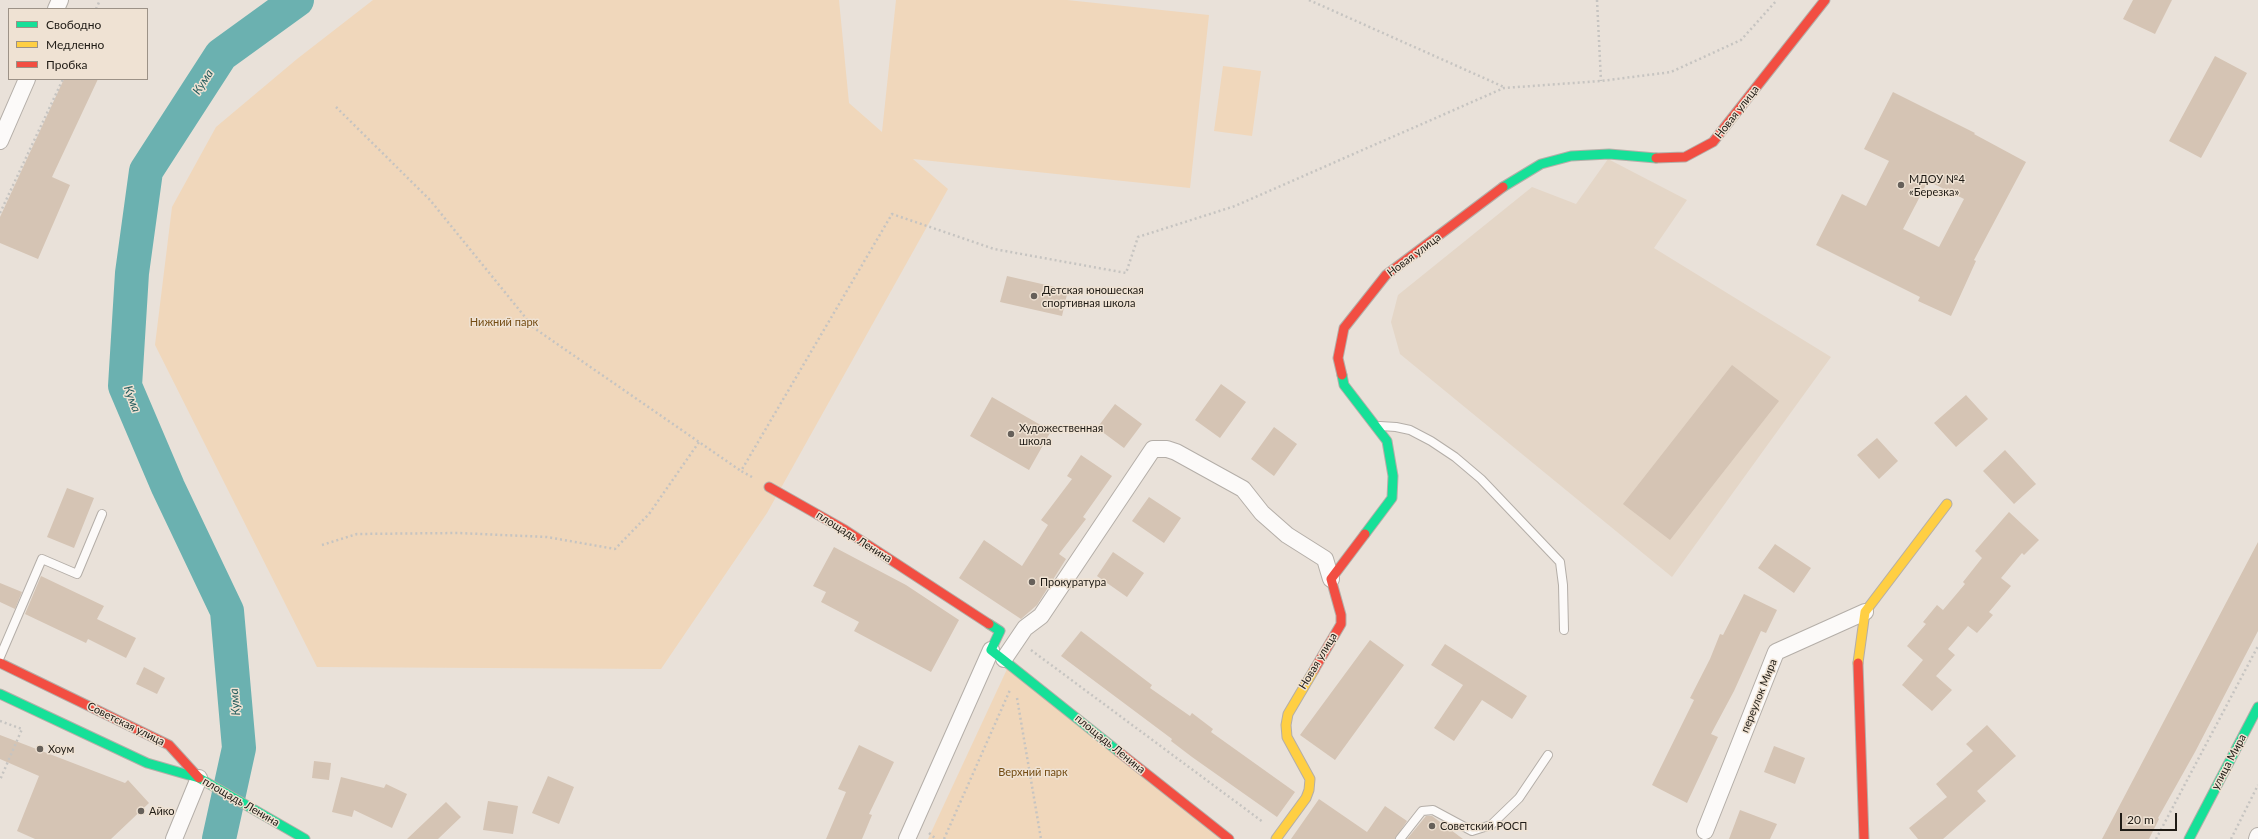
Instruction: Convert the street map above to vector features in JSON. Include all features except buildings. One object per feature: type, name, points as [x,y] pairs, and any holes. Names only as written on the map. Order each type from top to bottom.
[{"type":"street","name":"Новая улица","points":[[1278,837],[1306,798],[1309,790],[1310,779],[1287,737],[1286,725],[1288,714],[1341,624],[1339,605],[1331,579],[1392,498],[1393,476],[1386,441],[1344,385],[1338,358],[1344,328],[1386,275],[1511,182],[1540,164],[1571,156],[1594,154],[1644,158],[1685,157],[1713,142],[1825,0]]},
{"type":"street","points":[[0,141],[26,80]]},
{"type":"street","points":[[997,654],[1025,628],[1041,616],[1153,449],[1167,449],[1176,452],[1243,489],[1262,512],[1286,535],[1325,558],[1331,579]]},
{"type":"street","name":"площадь Ленина","points":[[770,487],[845,530],[1000,631],[997,654],[907,839]]},
{"type":"street","name":"переулок Мира","points":[[1705,831],[1776,652],[1865,612],[1947,504]]},
{"type":"street","name":"переулок Мира","points":[[1864,839],[1858,661],[1865,612]]},
{"type":"street","name":"площадь Ленина","points":[[997,654],[1229,839]]},
{"type":"street","name":"Советская улица","points":[[0,663],[169,745],[199,778]]},
{"type":"street","points":[[0,694],[147,763],[199,778],[174,839]]},
{"type":"street","name":"улица Мира","points":[[2189,839],[2258,707]]},
{"type":"street","name":"площадь Ленина","points":[[199,778],[305,839]]},
{"type":"lane","points":[[1375,426],[1396,427],[1410,430],[1431,441],[1455,457],[1481,479],[1560,562],[1563,585],[1564,630]]},
{"type":"lane","points":[[0,657],[42,559],[77,574],[102,514]]},
{"type":"lane","points":[[1400,839],[1422,811],[1433,810],[1472,830],[1491,825],[1519,798],[1548,755]]},
{"type":"path","points":[[1309,0],[1504,88]]},
{"type":"path","points":[[1597,0],[1600,81]]},
{"type":"path","points":[[741,471],[892,214],[994,249],[1126,273],[1138,237],[1235,206],[1504,88],[1600,81],[1671,72],[1741,40],[1777,0]]},
{"type":"path","points":[[0,213],[63,80]]},
{"type":"path","points":[[336,107],[430,200],[534,328],[741,471],[770,487]]},
{"type":"path","points":[[322,545],[357,534],[458,533],[547,537],[616,549],[649,514],[699,442]]},
{"type":"path","points":[[2156,839],[2258,646]]},
{"type":"path","points":[[944,839],[1014,681],[1016,669],[1028,648],[1278,837]]},
{"type":"path","points":[[1016,696],[1041,839]]},
{"type":"path","points":[[0,721],[22,729],[0,780]]},
{"type":"path","points":[[2231,839],[2258,785]]},
{"type":"shaded area","points":[[1608,159],[1687,200],[1654,248],[1831,357],[1672,577],[1400,354],[1391,322],[1398,295],[1532,187],[1576,204]]},
{"type":"green space","name":"Нижний парк","points":[[373,0],[839,0],[849,103],[882,132],[896,0],[1067,0],[1209,15],[1190,188],[913,159],[948,189],[767,513],[661,669],[317,667],[155,345],[172,207],[216,127],[297,59]]},
{"type":"green space","points":[[1223,66],[1261,71],[1252,136],[1214,131]]},
{"type":"green space","name":"Верхний парк","points":[[1008,667],[1224,839],[928,839]]},
{"type":"waterway","name":"Кума","points":[[219,839],[239,748],[227,611],[168,487],[125,386],[132,273],[146,171],[221,55],[297,0]]},
{"type":"traffic: fast","points":[[1503,187],[1541,164],[1571,156],[1609,154],[1656,158]]},
{"type":"traffic: fast","points":[[1342,375],[1344,385],[1387,441],[1393,476],[1392,498],[1365,534]]},
{"type":"traffic: fast","points":[[989,624],[1000,631],[991,650],[1119,752]]},
{"type":"traffic: fast","points":[[0,694],[147,763],[199,778],[305,839]]},
{"type":"traffic: fast","points":[[2189,839],[2258,707]]},
{"type":"traffic: slow","points":[[1858,663],[1865,612],[1947,504]]},
{"type":"traffic: slow","points":[[1276,839],[1306,798],[1309,790],[1310,779],[1287,737],[1286,725],[1288,714],[1314,670]]},
{"type":"traffic: jam","points":[[1656,158],[1685,157],[1713,142],[1825,0]]},
{"type":"traffic: jam","points":[[1342,375],[1338,358],[1344,328],[1386,275],[1503,187]]},
{"type":"traffic: jam","points":[[769,487],[845,530],[989,624]]},
{"type":"traffic: jam","points":[[1314,670],[1341,624],[1341,615],[1331,579],[1365,534]]},
{"type":"traffic: jam","points":[[0,663],[169,745],[199,778]]},
{"type":"traffic: jam","points":[[1858,663],[1864,839]]},
{"type":"traffic: jam","points":[[1119,752],[1229,839]]},
{"type":"place","name":"МДОУ №4 «Березка»","points":[[1901,185]]},
{"type":"place","name":"Детская юношеская спортивная школа","points":[[1034,296]]},
{"type":"place","name":"Художественная школа","points":[[1011,434]]},
{"type":"place","name":"Прокуратура","points":[[1032,582]]},
{"type":"place","name":"Хоум","points":[[40,749]]},
{"type":"place","name":"Айко","points":[[141,811]]},
{"type":"place","name":"Советский РОСП","points":[[1432,826]]}]
